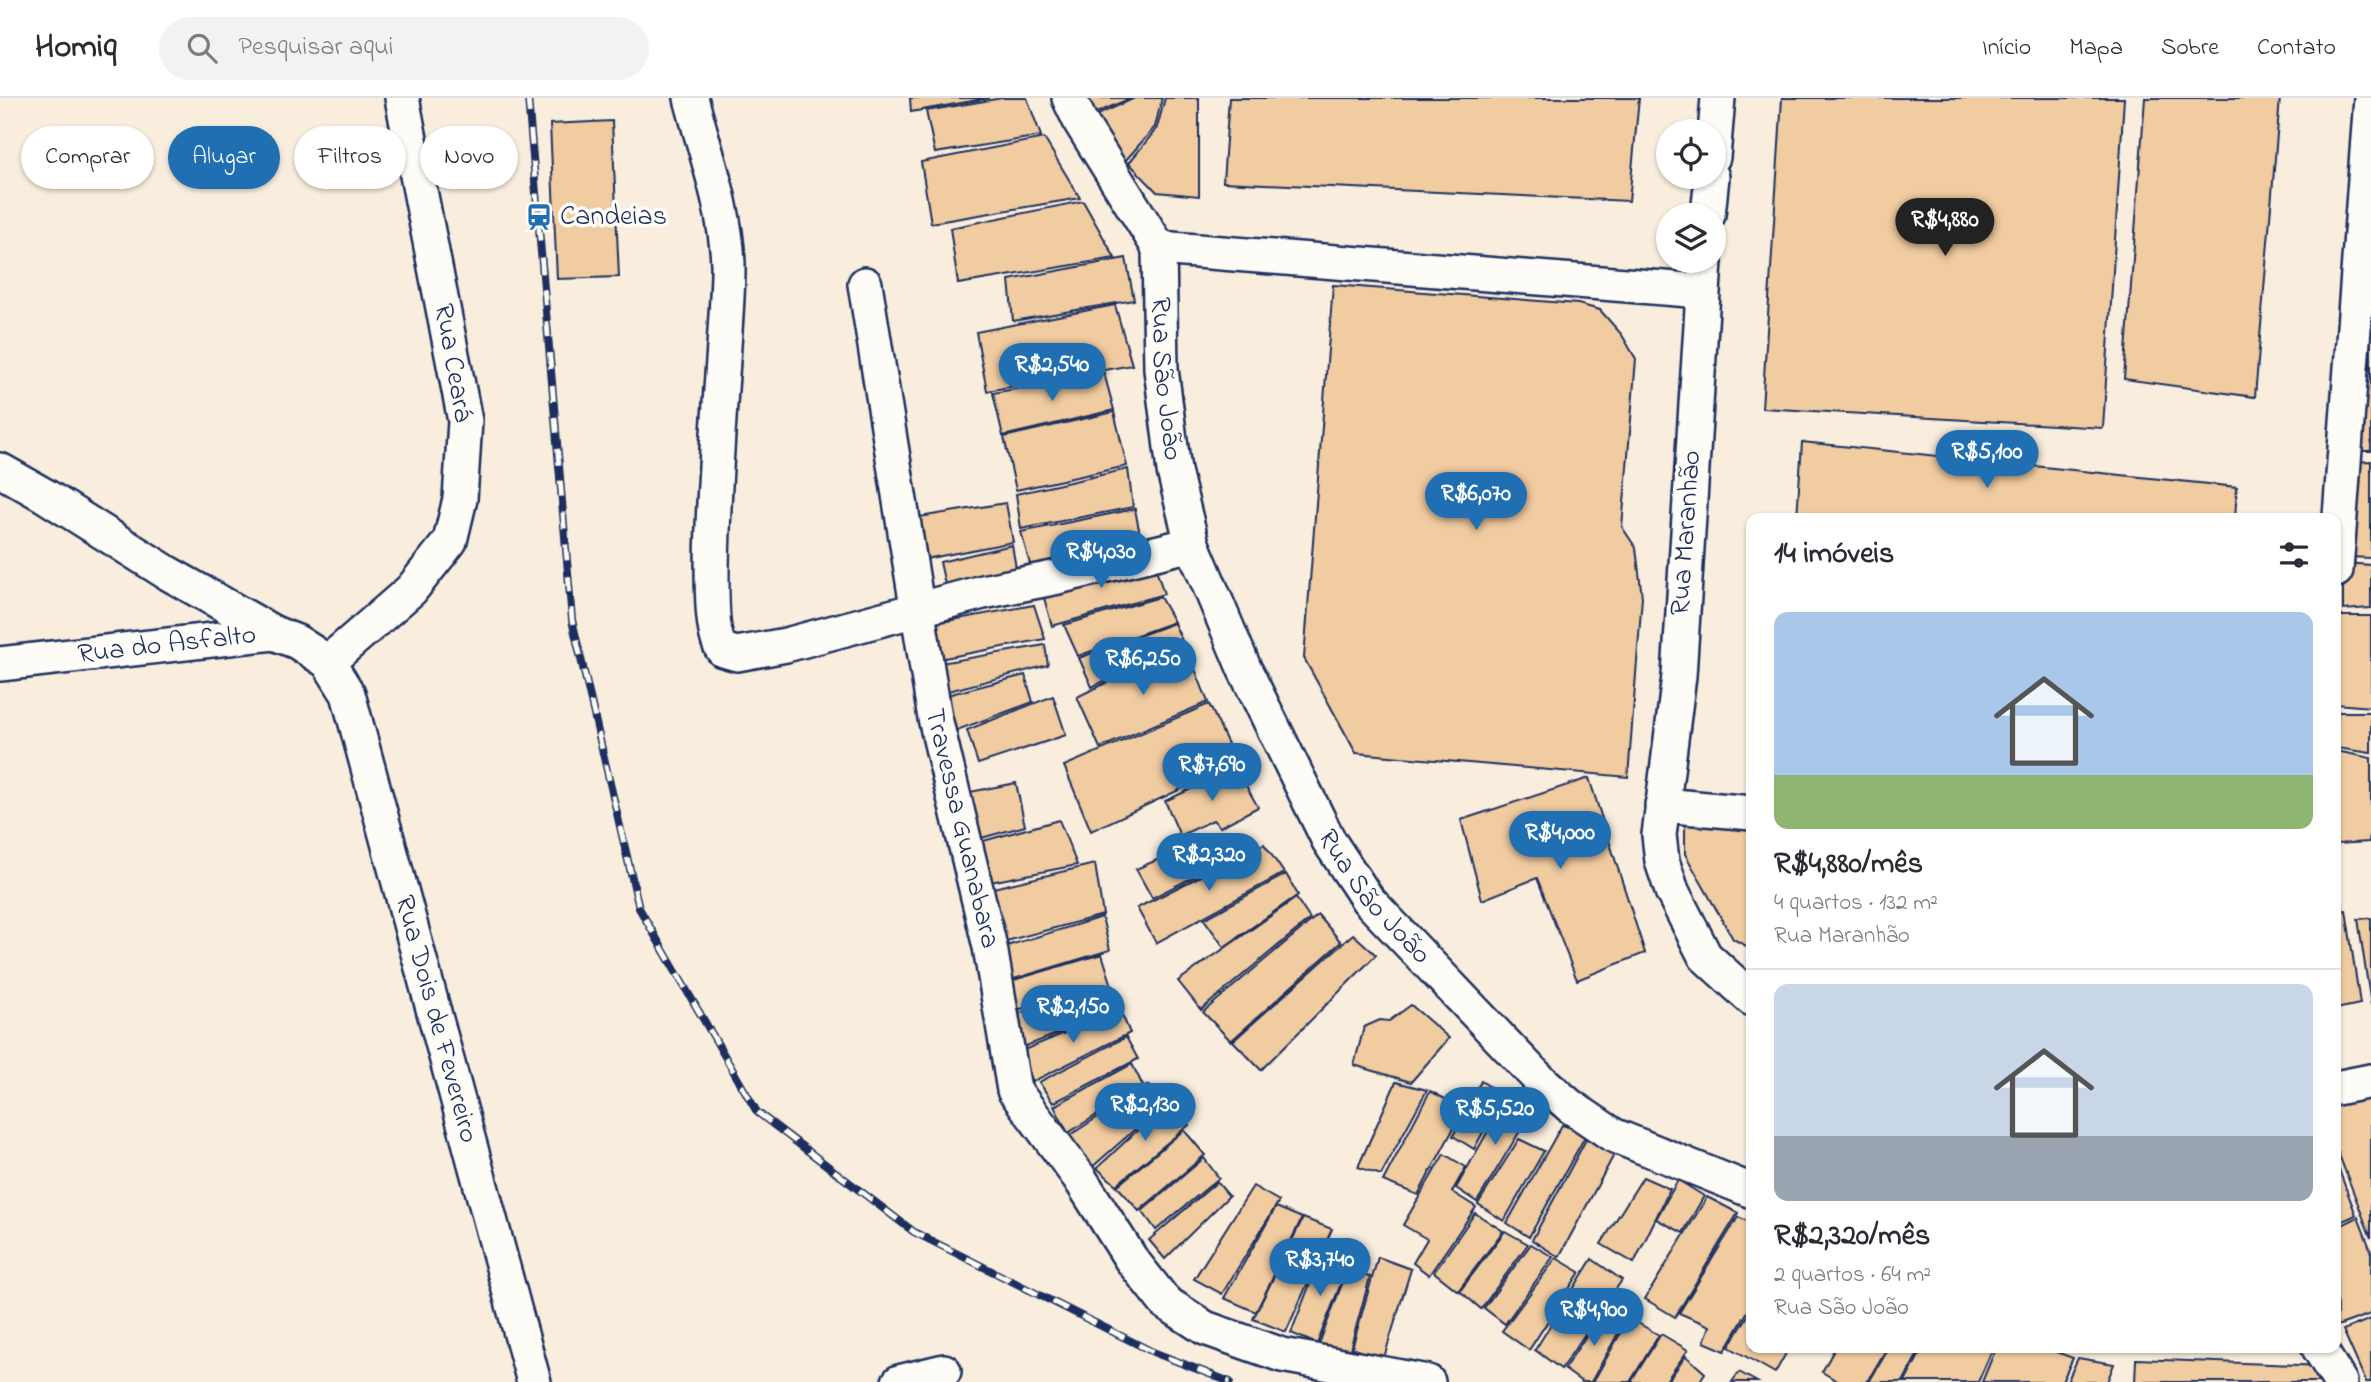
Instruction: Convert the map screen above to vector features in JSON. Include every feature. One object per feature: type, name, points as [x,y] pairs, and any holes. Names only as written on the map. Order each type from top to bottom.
[{"type":"street","name":"Rua Ceará","points":[[328,662],[411,590],[450,541],[460,499],[465,421],[402,98]]},
{"type":"street","points":[[691,98],[725,227],[728,286],[718,418],[713,558],[717,641],[723,650],[737,654],[786,645],[983,592],[1058,577],[1192,544]]},
{"type":"street","points":[[1069,98],[1081,123],[1159,248],[1703,276]]},
{"type":"street","points":[[1716,119],[1718,98]]},
{"type":"street","points":[[2340,513],[2371,98]]},
{"type":"street","name":"Rua São João","points":[[1159,248],[1161,369],[1174,471],[1192,544],[1244,668],[1328,841],[1368,900],[1536,1076],[1570,1106],[1613,1135],[1746,1189]]},
{"type":"street","name":"Rua Maranhão","points":[[1703,276],[1679,676],[1659,835],[1662,861],[1677,901],[1705,956],[1746,994]]},
{"type":"street","name":"Travessa Guanabara","points":[[865,284],[934,718],[990,947],[1014,1090],[1079,1177],[1131,1259],[1165,1302],[1205,1328],[1282,1355],[1428,1382]]},
{"type":"street","points":[[0,470],[166,572],[274,633]]},
{"type":"street","name":"Rua do Asfalto","points":[[0,664],[274,633],[297,642],[328,662]]},
{"type":"street","name":"Rua Dois de Fevereiro","points":[[328,662],[348,694],[534,1382]]},
{"type":"street","points":[[1662,805],[1746,812]]},
{"type":"street","points":[[2341,1087],[2371,1081]]},
{"type":"street","points":[[2322,1353],[2340,1382]]},
{"type":"street","points":[[899,1382],[944,1371]]},
{"type":"building","points":[[910,98],[989,98],[911,112]]},
{"type":"building","points":[[1002,98],[1027,98],[1041,136],[935,153],[926,111]]},
{"type":"building","points":[[1086,98],[1131,98],[1094,114]]},
{"type":"building","points":[[1135,98],[1162,98],[1155,127],[1125,161],[1095,116]]},
{"type":"building","points":[[1165,98],[1199,98],[1199,196],[1157,192],[1129,163],[1157,128]]},
{"type":"building","points":[[1229,98],[1639,98],[1629,201],[1223,182]]},
{"type":"building","points":[[1782,98],[2124,98],[2103,428],[1762,408]]},
{"type":"building","points":[[2145,98],[2280,98],[2255,397],[2124,379]]},
{"type":"building","points":[[612,121],[619,277],[557,279],[550,124]]},
{"type":"building","points":[[1044,138],[1080,198],[931,223],[921,162]]},
{"type":"building","points":[[1083,201],[1115,258],[958,284],[950,228]]},
{"type":"building","points":[[1126,258],[1134,300],[1013,321],[1009,280]]},
{"type":"building","points":[[2371,279],[2371,451],[2358,451]]},
{"type":"building","points":[[1333,285],[1578,304],[1600,310],[1622,335],[1636,359],[1622,527],[1636,548],[1642,597],[1628,777],[1356,753],[1304,658]]},
{"type":"building","points":[[1115,305],[1132,365],[987,391],[976,332]]},
{"type":"building","points":[[1104,373],[1114,410],[1003,436],[993,393]]},
{"type":"building","points":[[1114,412],[1127,466],[1016,490],[1004,437]]},
{"type":"building","points":[[1802,442],[2237,487],[2235,513],[1797,513]]},
{"type":"building","points":[[2371,461],[2371,558],[2349,557],[2355,462]]},
{"type":"building","points":[[1128,469],[1133,507],[1021,529],[1016,494]]},
{"type":"building","points":[[1006,503],[1013,542],[915,561],[907,519]]},
{"type":"building","points":[[1135,509],[1143,550],[1033,575],[1021,532]]},
{"type":"building","points":[[1012,545],[1017,574],[946,589],[940,562]]},
{"type":"building","points":[[1152,556],[1164,594],[1052,626],[1040,584]]},
{"type":"building","points":[[2343,563],[2371,565],[2371,608],[2343,610]]},
{"type":"building","points":[[1160,597],[1174,622],[1078,656],[1064,625]]},
{"type":"building","points":[[1034,605],[1045,639],[939,659],[936,623]]},
{"type":"building","points":[[2341,616],[2371,616],[2371,707],[2341,704]]},
{"type":"building","points":[[1174,623],[1183,643],[1092,687],[1079,658]]},
{"type":"building","points":[[1185,644],[1208,702],[1100,748],[1077,697]]},
{"type":"building","points":[[1045,645],[1048,665],[941,693],[935,664]]},
{"type":"building","points":[[1025,675],[1033,702],[949,733],[943,696]]},
{"type":"building","points":[[1053,696],[1066,735],[978,764],[967,730]]},
{"type":"building","points":[[1209,704],[1237,763],[1091,831],[1064,766]]},
{"type":"building","points":[[2341,712],[2371,712],[2371,753],[2341,749]]},
{"type":"building","points":[[2341,752],[2371,758],[2369,842],[2341,844]]},
{"type":"building","points":[[1236,768],[1258,807],[1220,827],[1213,820],[1180,836],[1165,801]]},
{"type":"building","points":[[1589,778],[1645,953],[1577,980],[1537,878],[1482,900],[1461,820]]},
{"type":"building","points":[[1016,783],[1025,826],[974,840],[965,793]]},
{"type":"building","points":[[1059,820],[1077,865],[985,883],[976,843]]},
{"type":"building","points":[[1685,820],[1746,826],[1746,946],[1733,939],[1685,854]]},
{"type":"building","points":[[1222,832],[1235,856],[1152,898],[1136,869]]},
{"type":"building","points":[[1264,844],[1284,873],[1156,943],[1137,908]]},
{"type":"building","points":[[1095,864],[1103,915],[999,943],[989,889]]},
{"type":"building","points":[[1286,874],[1298,895],[1224,947],[1204,919]]},
{"type":"building","points":[[1296,898],[1310,919],[1201,1010],[1178,981]]},
{"type":"building","points":[[2341,910],[2346,910],[2360,1004],[2341,1008]]},
{"type":"building","points":[[1318,915],[1341,942],[1231,1041],[1203,1012]]},
{"type":"building","points":[[1102,917],[1110,950],[1004,982],[1000,948]]},
{"type":"building","points":[[2371,918],[2371,1005],[2358,919]]},
{"type":"building","points":[[1353,934],[1376,955],[1261,1070],[1233,1041]]},
{"type":"building","points":[[1102,954],[1112,986],[1012,1011],[1004,983]]},
{"type":"building","points":[[1111,987],[1119,1007],[1021,1048],[1012,1015]]},
{"type":"building","points":[[1411,1005],[1449,1038],[1411,1082],[1354,1065],[1364,1027],[1380,1020],[1389,1021]]},
{"type":"building","points":[[1120,1010],[1130,1033],[1032,1082],[1019,1052]]},
{"type":"building","points":[[1126,1037],[1138,1059],[1053,1103],[1039,1082]]},
{"type":"building","points":[[1132,1064],[1143,1086],[1068,1133],[1054,1106]]},
{"type":"building","points":[[1481,1081],[1503,1095],[1474,1149],[1453,1136]]},
{"type":"building","points":[[1396,1082],[1427,1090],[1381,1175],[1358,1167]]},
{"type":"building","points":[[1148,1085],[1166,1102],[1090,1169],[1067,1137]]},
{"type":"building","points":[[1430,1091],[1464,1109],[1418,1195],[1383,1181]]},
{"type":"building","points":[[2371,1091],[2371,1238],[2341,1160],[2341,1104]]},
{"type":"building","points":[[1509,1094],[1535,1106],[1477,1202],[1456,1188]]},
{"type":"building","points":[[1172,1098],[1189,1125],[1116,1185],[1097,1168]]},
{"type":"building","points":[[1562,1125],[1587,1133],[1529,1237],[1507,1223]]},
{"type":"building","points":[[1184,1130],[1205,1155],[1139,1211],[1117,1186]]},
{"type":"building","points":[[1589,1134],[1615,1153],[1559,1257],[1532,1240]]},
{"type":"building","points":[[1519,1139],[1544,1151],[1504,1221],[1478,1204]]},
{"type":"building","points":[[1444,1154],[1466,1167],[1452,1192],[1476,1207],[1429,1275],[1413,1263],[1427,1239],[1403,1225]]},
{"type":"building","points":[[1204,1158],[1219,1178],[1156,1230],[1142,1211]]},
{"type":"building","points":[[2341,1175],[2356,1215],[2341,1222]]},
{"type":"building","points":[[1643,1177],[1670,1189],[1634,1263],[1601,1244]]},
{"type":"building","points":[[1678,1180],[1704,1196],[1683,1233],[1656,1219]]},
{"type":"building","points":[[1217,1182],[1229,1196],[1165,1259],[1149,1240]]},
{"type":"building","points":[[1253,1186],[1279,1201],[1222,1294],[1194,1279]]},
{"type":"building","points":[[1707,1197],[1738,1213],[1675,1317],[1645,1299]]},
{"type":"building","points":[[1276,1207],[1302,1218],[1256,1312],[1224,1298]]},
{"type":"building","points":[[1475,1213],[1503,1231],[1458,1291],[1434,1272]]},
{"type":"building","points":[[1738,1217],[1746,1220],[1746,1314],[1725,1351],[1704,1342],[1710,1326],[1679,1313]]},
{"type":"building","points":[[2358,1217],[2371,1251],[2371,1314],[2341,1325],[2341,1226]]},
{"type":"building","points":[[1303,1218],[1332,1229],[1286,1332],[1253,1319]]},
{"type":"building","points":[[1505,1231],[1528,1244],[1481,1309],[1460,1291]]},
{"type":"building","points":[[1531,1244],[1553,1257],[1505,1324],[1484,1308]]},
{"type":"building","points":[[1322,1253],[1349,1263],[1317,1344],[1291,1333]]},
{"type":"building","points":[[1378,1257],[1411,1269],[1383,1361],[1352,1348]]},
{"type":"building","points":[[1556,1258],[1580,1272],[1529,1350],[1502,1331]]},
{"type":"building","points":[[1592,1259],[1622,1280],[1561,1369],[1535,1350]]},
{"type":"building","points":[[1347,1271],[1370,1277],[1349,1353],[1319,1344]]},
{"type":"building","points":[[1602,1312],[1625,1321],[1591,1382],[1582,1382],[1564,1369]]},
{"type":"building","points":[[1629,1318],[1659,1335],[1630,1382],[1593,1382]]},
{"type":"building","points":[[1746,1319],[1746,1353],[1786,1353],[1775,1373],[1729,1347]]},
{"type":"building","points":[[2371,1319],[2371,1382],[2366,1382],[2343,1330]]},
{"type":"building","points":[[1661,1334],[1688,1350],[1665,1382],[1631,1382]]},
{"type":"building","points":[[1832,1353],[1884,1353],[1867,1382],[1839,1382],[1822,1372]]},
{"type":"building","points":[[1886,1353],[1918,1353],[1903,1382],[1869,1382]]},
{"type":"building","points":[[1920,1353],[1991,1353],[1978,1382],[1905,1382]]},
{"type":"building","points":[[1994,1353],[2060,1353],[2073,1358],[2062,1382],[1982,1382]]},
{"type":"building","points":[[1686,1356],[1705,1373],[1699,1382],[1667,1382]]},
{"type":"building","points":[[2078,1358],[2114,1364],[2107,1382],[2067,1382]]},
{"type":"building","points":[[2136,1359],[2324,1366],[2324,1382],[2135,1382]]},
{"type":"building","points":[[1739,1372],[1757,1382],[1732,1382]]},
{"type":"railway","points":[[528,98],[572,620],[639,908],[757,1112],[914,1232],[1153,1352],[1230,1382]]},
{"type":"place","name":"Candeias","points":[[539,217]]}]
